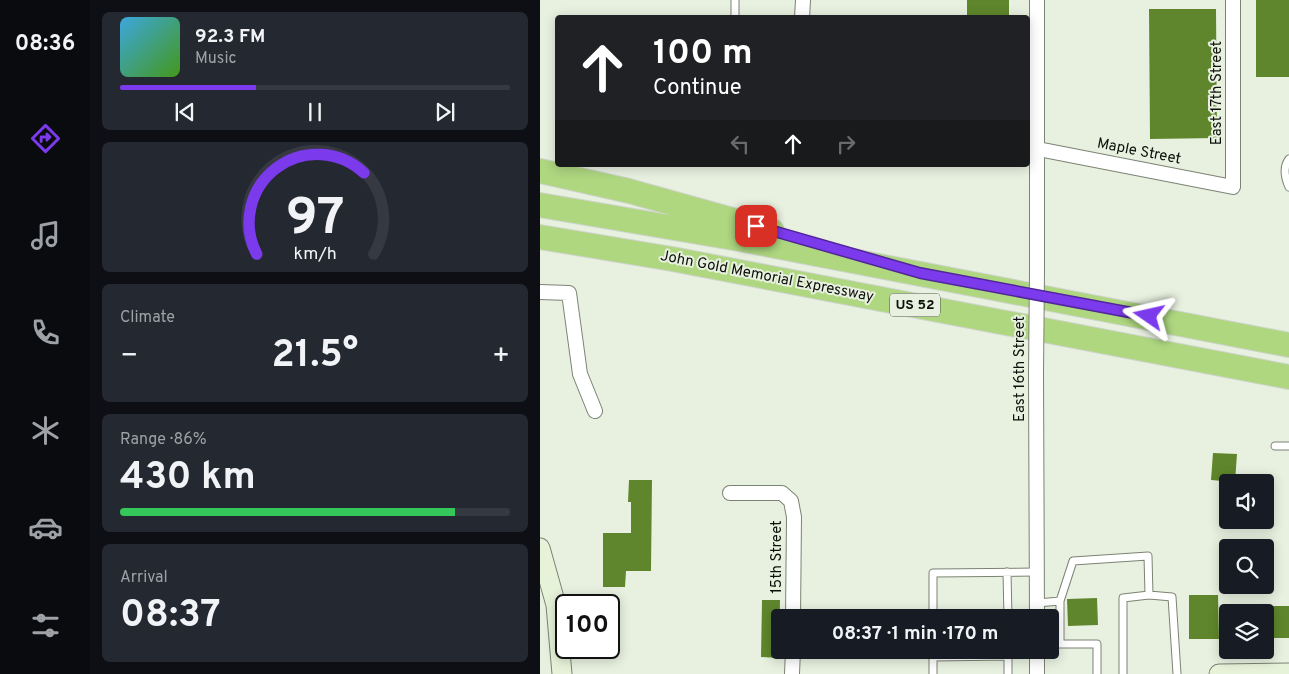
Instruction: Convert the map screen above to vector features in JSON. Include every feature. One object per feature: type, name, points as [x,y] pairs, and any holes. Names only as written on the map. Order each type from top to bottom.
[{"type":"highway","points":[[540,171],[629,191],[920,273]]},
{"type":"highway","name":"John Gold Memorial Expressway","points":[[540,205],[739,239],[1263,338],[1289,345]]},
{"type":"highway","name":"John Gold Memorial Expressway","points":[[540,237],[682,261],[1289,377]]},
{"type":"highway","points":[[1263,338],[1289,340]]},
{"type":"main road","points":[[540,548],[556,605],[562,674]]},
{"type":"main road","points":[[1219,674],[1289,673]]},
{"type":"street","points":[[802,15],[803,0]]},
{"type":"street","name":"East 16th Street","points":[[1036,609],[1037,0]]},
{"type":"street","name":"East 17th Street","points":[[1233,0],[1233,186]]},
{"type":"street","name":"Maple Street","points":[[1038,150],[1233,186]]},
{"type":"street","points":[[540,292],[569,293],[580,374],[596,411]]},
{"type":"street","name":"15th Street","points":[[730,493],[782,493],[791,501],[794,518],[793,609]]},
{"type":"street","points":[[792,674],[793,659]]},
{"type":"street","points":[[1036,659],[1036,674]]},
{"type":"lane","points":[[734,15],[735,0]]},
{"type":"lane","points":[[1289,159],[1286,162],[1285,176],[1289,187]]},
{"type":"lane","points":[[1275,446],[1289,446]]},
{"type":"lane","points":[[1097,674],[1097,644],[1060,644],[1060,601],[1073,562],[1148,556],[1149,595]]},
{"type":"lane","points":[[1007,572],[1008,609]]},
{"type":"lane","points":[[933,609],[933,573],[1036,572]]},
{"type":"lane","points":[[1123,674],[1123,598],[1149,595],[1172,597],[1177,674]]},
{"type":"lane","points":[[1036,603],[1060,601]]},
{"type":"lane","points":[[933,659],[933,674]]},
{"type":"lane","points":[[1008,659],[1008,674]]},
{"type":"building","points":[[967,0],[1009,0],[1009,15],[967,15]]},
{"type":"building","points":[[1256,0],[1289,0],[1289,77],[1256,77]]},
{"type":"building","points":[[1149,9],[1216,9],[1217,138],[1150,139]]},
{"type":"building","points":[[1213,453],[1237,454],[1236,474],[1219,474],[1219,481],[1211,480]]},
{"type":"building","points":[[629,480],[652,480],[651,571],[626,571],[625,587],[603,587],[603,533],[631,533],[631,502],[628,502]]},
{"type":"building","points":[[1189,595],[1218,595],[1219,639],[1189,639]]},
{"type":"building","points":[[1097,598],[1098,625],[1068,626],[1067,599]]},
{"type":"building","points":[[762,600],[780,600],[780,609],[771,609],[771,658],[761,657]]},
{"type":"building","points":[[1274,606],[1289,606],[1289,638],[1274,638]]},
{"type":"route","points":[[756,226],[920,273],[1149,316]]}]
